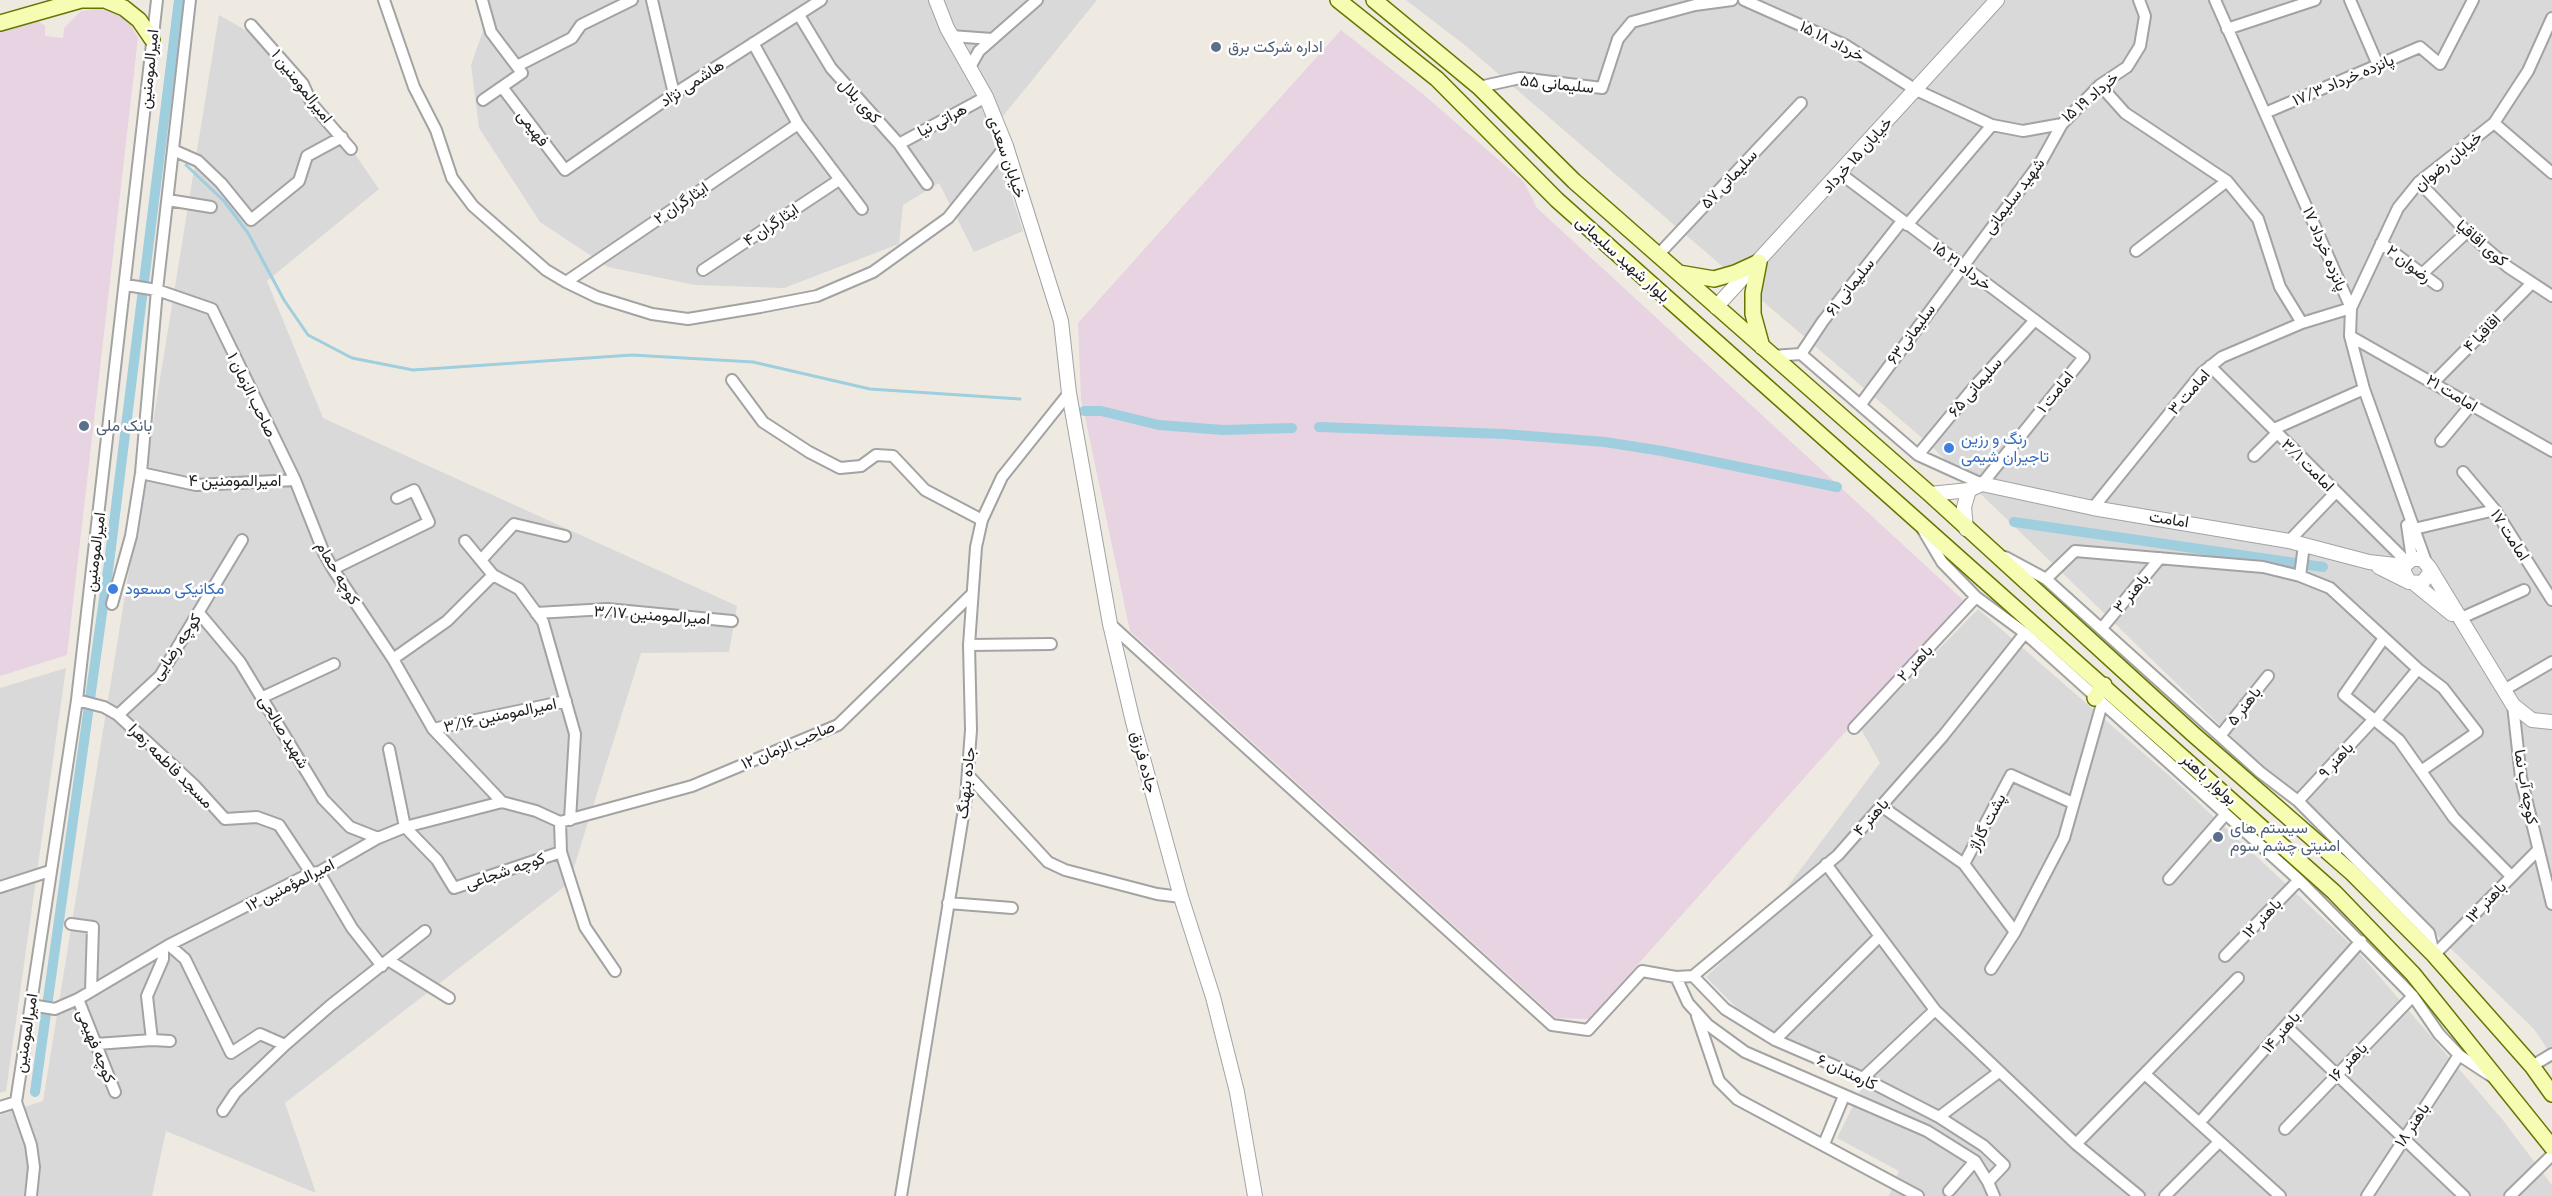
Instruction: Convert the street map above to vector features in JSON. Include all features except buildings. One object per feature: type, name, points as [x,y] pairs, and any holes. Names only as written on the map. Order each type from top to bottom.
[{"type":"main road","points":[[0,23],[81,0],[105,0],[124,8],[139,20],[152,39]]},
{"type":"main road","name":"بلوار شهید سلیمانی","points":[[1338,0],[1437,79],[1557,200],[1913,515]]},
{"type":"main road","name":"بلوار شهید سلیمانی","points":[[1380,2],[1479,87],[1574,181],[1676,273],[1930,494]]},
{"type":"main road","points":[[1676,273],[1714,279],[1760,262]]},
{"type":"main road","points":[[1760,262],[1754,293],[1753,314],[1767,352]]},
{"type":"main road","points":[[1699,326],[1716,307]]},
{"type":"main road","name":"بولوار باهنر","points":[[1930,494],[2193,734],[2356,867],[2532,1066],[2552,1094]]},
{"type":"main road","name":"بولوار باهنر","points":[[1913,515],[2100,696],[2164,737],[2334,892],[2413,974],[2503,1083],[2552,1147]]},
{"type":"main road","points":[[2164,737],[2174,731],[2179,721]]},
{"type":"main road","points":[[2179,752],[2183,740],[2193,734]]},
{"type":"street","name":"امیرالمومنین","points":[[16,1102],[77,700],[157,0]]},
{"type":"street","points":[[111,604],[131,537],[141,473],[157,290],[190,0]]},
{"type":"street","points":[[384,0],[414,87],[436,130],[452,178],[473,206],[546,270],[566,282],[597,297],[672,318],[688,319],[817,296],[873,272],[948,218],[1006,146]]},
{"type":"street","points":[[482,0],[491,32],[519,69]]},
{"type":"street","points":[[483,100],[502,87],[519,69],[572,38],[581,25],[632,0]]},
{"type":"street","points":[[652,0],[674,94]]},
{"type":"street","name":"هاشمی نژاد","points":[[565,170],[674,94],[821,0]]},
{"type":"street","name":"خیابان سعدی","points":[[936,0],[951,36],[986,97],[1006,146],[1061,321]]},
{"type":"street","points":[[970,67],[979,51],[1037,0]]},
{"type":"street","name":"سلیمانی ۵۵","points":[[1479,87],[1520,78],[1602,88],[1618,39],[1632,22],[1695,5],[1732,0]]},
{"type":"street","name":"۱۵ خرداد ۱۸","points":[[1744,0],[1845,45],[1916,90]]},
{"type":"street","name":"خیابان ۱۵ خرداد","points":[[1716,307],[1841,174],[1997,0]]},
{"type":"street","name":"۱۵ خرداد ۱۹","points":[[1916,90],[1992,125],[2023,131],[2062,124],[2100,85],[2127,67],[2140,46],[2145,16],[2139,0]]},
{"type":"street","name":"پانزده خرداد ۱۷","points":[[2215,0],[2351,308],[2350,336],[2364,389],[2404,507],[2428,564]]},
{"type":"street","points":[[2227,29],[2315,0]]},
{"type":"street","points":[[2350,0],[2378,65]]},
{"type":"street","name":"پانزده خرداد ۱۷/۳","points":[[2265,113],[2420,47],[2440,64],[2473,0]]},
{"type":"street","name":"کوی بلال","points":[[799,15],[831,68],[899,144],[927,184]]},
{"type":"street","name":"خیابان رضوان","points":[[2351,308],[2398,208],[2419,182],[2494,123],[2528,70],[2552,18]]},
{"type":"street","name":"امیرالمومنین ۱","points":[[251,25],[303,84],[312,104],[351,149]]},
{"type":"street","points":[[951,36],[992,39]]},
{"type":"street","points":[[753,43],[798,124],[862,209]]},
{"type":"street","points":[[2100,85],[2125,113],[2227,181],[2258,219],[2280,287],[2302,323]]},
{"type":"street","name":"فهیمی","points":[[502,87],[565,170]]},
{"type":"street","name":"هراتی نیا","points":[[899,144],[986,97]]},
{"type":"street","name":"سلیمانی ۵۷","points":[[1657,256],[1801,103]]},
{"type":"street","points":[[2494,123],[2552,173]]},
{"type":"street","name":"ایثارگران ۲","points":[[566,282],[798,124]]},
{"type":"street","name":"شهید سلیمانی","points":[[1962,265],[2042,160],[2062,124]]},
{"type":"street","name":"سلیمانی ۶۱","points":[[1801,354],[1823,321],[1904,223],[1992,125]]},
{"type":"street","points":[[173,150],[198,161],[221,183],[251,220],[299,181],[307,156],[342,136]]},
{"type":"street","name":"۱۵ خرداد ۲١","points":[[1841,174],[2084,357]]},
{"type":"street","name":"ایثارگران ۴","points":[[703,270],[839,180]]},
{"type":"street","points":[[2136,251],[2227,181]]},
{"type":"street","name":"کوی اقاقیا","points":[[2419,182],[2467,232],[2531,284],[2552,296]]},
{"type":"street","points":[[168,200],[211,207]]},
{"type":"street","points":[[2422,274],[2467,232]]},
{"type":"street","name":"رضوان ۲","points":[[2382,243],[2437,285]]},
{"type":"street","name":"سلیمانی۶۳","points":[[1861,404],[1962,265]]},
{"type":"street","name":"اقاقیا ۴","points":[[2434,382],[2531,284]]},
{"type":"street","points":[[126,285],[157,290]]},
{"type":"street","name":"صاحب الزمان ۱","points":[[157,290],[212,309],[295,480]]},
{"type":"street","name":"امامت ۳","points":[[2093,508],[2210,366],[2222,357],[2302,323],[2351,308]]},
{"type":"street","name":"جاده فرزق","points":[[1061,321],[1069,393],[1110,624],[1133,722],[1181,897],[1213,997],[1237,1092],[1255,1196]]},
{"type":"street","name":"سلیمانی ۶۵","points":[[1918,455],[1975,386],[2035,321]]},
{"type":"street","name":"امامت ۲۱","points":[[2350,336],[2552,451]]},
{"type":"street","points":[[1767,352],[1801,354],[1918,455],[1975,487],[1964,507],[1966,529]]},
{"type":"street","name":"امامت ۱","points":[[1975,487],[2084,357]]},
{"type":"street","name":"امامت ۳/۱","points":[[2210,366],[2408,562]]},
{"type":"street","points":[[732,380],[763,422],[809,452],[840,468],[861,466],[876,455],[893,456],[925,490],[982,520]]},
{"type":"street","points":[[2254,456],[2276,431],[2364,389]]},
{"type":"street","name":"جاده بنهنگ","points":[[901,1196],[968,775],[971,730],[969,645],[976,547],[982,520],[1002,477],[1069,393]]},
{"type":"street","points":[[2441,441],[2471,405]]},
{"type":"street","name":"امامت ۱۷","points":[[2463,472],[2495,510],[2552,600]]},
{"type":"street","name":"امیرالمومنین ۴","points":[[141,473],[196,485],[295,480]]},
{"type":"street","name":"کوچه حمام","points":[[295,480],[324,553],[393,659]]},
{"type":"street","name":"امامت","points":[[1930,494],[1975,487],[2289,541],[2301,562],[2408,562]]},
{"type":"street","points":[[333,569],[429,522],[414,490],[397,498]]},
{"type":"street","points":[[2289,541],[2336,492]]},
{"type":"street","name":"پانزده خرداد ۱۷","points":[[2404,507],[2408,562]]},
{"type":"street","points":[[2414,530],[2495,510]]},
{"type":"street","points":[[1913,515],[1942,562],[1976,597],[2025,633],[2100,696],[2225,815],[2299,880],[2361,941],[2413,996],[2439,1034],[2459,1055],[2503,1083]]},
{"type":"street","points":[[481,560],[514,524],[565,536]]},
{"type":"street","name":"کوچه رضایی","points":[[118,715],[160,676],[242,540]]},
{"type":"street","points":[[465,542],[493,575],[519,589],[543,622],[575,734],[561,852],[585,927],[615,971]]},
{"type":"street","points":[[1990,549],[2046,579],[2260,772],[2298,801],[2356,867]]},
{"type":"street","points":[[2046,579],[2075,551],[2263,567],[2301,562],[2418,669],[2443,688],[2477,732],[2421,771]]},
{"type":"street","name":"باهنر ۳","points":[[2102,628],[2160,558]]},
{"type":"street","points":[[2417,558],[2428,564],[2427,579],[2412,583],[2403,572],[2408,562],[2417,558]]},
{"type":"street","name":"امامت","points":[[2369,562],[2412,583],[2459,619]]},
{"type":"street","name":"امامت","points":[[2428,564],[2459,619],[2513,705],[2532,720],[2552,722]]},
{"type":"street","points":[[493,575],[447,621],[393,659],[433,729],[502,802]]},
{"type":"street","points":[[2459,619],[2524,590]]},
{"type":"street","name":"صاحب الزمان ۱۲","points":[[565,821],[692,786],[838,724],[972,594]]},
{"type":"street","name":"باهنر ۲","points":[[1854,728],[1976,597]]},
{"type":"street","name":"امیرالمومنین ۳/۱۷","points":[[536,612],[607,609],[732,621]]},
{"type":"street","name":"شهید صالحی","points":[[199,613],[240,662],[323,799],[350,827],[378,838]]},
{"type":"street","points":[[1110,624],[1552,1025],[1587,1030],[1642,971],[1676,977],[1693,976]]},
{"type":"street","name":"باهنر ۴","points":[[1693,976],[1826,864],[1943,736],[2025,633]]},
{"type":"street","points":[[2384,638],[2344,695],[2399,740],[2454,818],[2511,876]]},
{"type":"street","points":[[969,645],[1051,644]]},
{"type":"street","points":[[2504,690],[2552,662]]},
{"type":"street","points":[[263,697],[334,664]]},
{"type":"street","name":"باهنر ۹","points":[[2298,801],[2418,669]]},
{"type":"street","name":"باهنر ۵","points":[[2220,736],[2268,676]]},
{"type":"street","points":[[1991,969],[2015,932],[2064,838],[2100,696]]},
{"type":"street","name":"مسجد فاطمه زهرا","points":[[77,700],[104,707],[118,715],[195,786],[225,819],[257,817],[279,825],[315,873],[351,928],[385,963],[449,998]]},
{"type":"street","name":"امیرالمومنین ۳/۱۶","points":[[433,729],[566,701]]},
{"type":"street","name":"کوچه آب نما","points":[[2513,705],[2521,778],[2552,904]]},
{"type":"street","points":[[389,749],[405,828]]},
{"type":"street","points":[[968,775],[1048,862],[1065,870],[1135,889],[1181,897]]},
{"type":"street","name":"پشت گاراژ","points":[[1964,864],[2011,775],[2073,803]]},
{"type":"street","name":"امیرالمؤمنین ۱۲","points":[[31,1005],[55,1009],[78,999],[166,947],[315,873],[378,838],[405,828],[502,802],[565,821]]},
{"type":"street","points":[[1881,806],[1964,864],[2015,932]]},
{"type":"street","points":[[2169,879],[2225,815]]},
{"type":"street","name":"کوچه شجاعی","points":[[405,828],[437,860],[454,888],[561,852]]},
{"type":"street","name":"باهنر ۱۳","points":[[2434,955],[2538,850]]},
{"type":"street","points":[[1826,864],[1935,1010],[2076,1144],[2139,1196]]},
{"type":"street","points":[[0,886],[50,871]]},
{"type":"street","name":"باهنر ۱۲","points":[[2225,956],[2299,880]]},
{"type":"street","points":[[948,903],[1012,908]]},
{"type":"street","points":[[71,924],[93,927],[91,991]]},
{"type":"street","points":[[223,1111],[235,1093],[285,1045],[331,1005],[425,931]]},
{"type":"street","points":[[1775,1040],[1879,937]]},
{"type":"street","name":"باهنر ۱۴","points":[[2199,1123],[2361,941]]},
{"type":"street","points":[[152,1040],[147,996],[166,947],[185,960],[231,1053],[260,1034],[285,1045]]},
{"type":"street","name":"کارمندان ۶","points":[[1693,976],[1725,1010],[1775,1040],[1863,1078],[1939,1117],[1983,1146],[2004,1165],[1988,1182]]},
{"type":"street","points":[[1676,977],[1688,1003],[1708,1024],[1745,1052],[1927,1131],[1975,1161],[1994,1196]]},
{"type":"street","points":[[2076,1144],[2146,1075],[2238,978]]},
{"type":"street","name":"باهنر ۱۶","points":[[2285,1129],[2336,1073],[2413,996]]},
{"type":"street","name":"کوچه فهیمی","points":[[78,999],[115,1092]]},
{"type":"street","points":[[1695,1010],[1719,1081],[1737,1098],[1918,1196]]},
{"type":"street","points":[[1863,1078],[1935,1010]]},
{"type":"street","points":[[2286,1026],[2464,1196]]},
{"type":"street","points":[[96,1044],[170,1041]]},
{"type":"street","points":[[2532,1066],[2552,1054]]},
{"type":"street","name":"باهنر ۱۸","points":[[2367,1196],[2402,1138],[2459,1055]]},
{"type":"street","points":[[1939,1117],[1999,1071]]},
{"type":"street","points":[[2146,1075],[2280,1196]]},
{"type":"street","points":[[1824,1144],[1844,1096]]},
{"type":"street","points":[[0,1107],[16,1102],[32,1145],[34,1167],[31,1196]]},
{"type":"street","points":[[2165,1196],[2219,1142]]},
{"type":"street","points":[[2510,1196],[2552,1155]]},
{"type":"street","points":[[1949,1191],[1975,1161]]},
{"type":"shaded area","points":[[487,0],[1097,0],[991,131],[1023,231],[974,252],[939,183],[903,205],[899,244],[784,288],[695,285],[608,267],[540,222],[479,128],[471,65],[489,14]]},
{"type":"shaded area","points":[[1406,0],[2552,0],[2552,1056],[2534,1029],[1929,444],[1466,46]]},
{"type":"shaded area","points":[[106,7],[128,20],[138,38],[67,655],[0,676],[0,31],[36,20],[45,26],[45,36],[63,38],[64,28],[81,11]]},
{"type":"shaded area","points":[[219,15],[285,53],[379,189],[267,281],[323,418],[737,606],[729,652],[641,653],[569,883],[285,1103],[316,1193],[166,1131],[152,1196],[0,1196],[0,1115],[43,1101]]},
{"type":"shaded area","points":[[1341,30],[1423,94],[1524,182],[1537,208],[1963,600],[1589,1019],[1556,1018],[1130,631],[1081,398],[1078,323]]},
{"type":"shaded area","points":[[1978,609],[2173,779],[2355,948],[2502,1119],[2552,1185],[2552,1196],[1889,1196],[1899,1171],[1837,1138],[1868,1076],[1762,1033],[1706,977],[1756,929],[1880,763],[1861,729]]},
{"type":"shaded area","points":[[66,668],[6,1091],[0,1093],[0,688]]},
{"type":"waterway","points":[[35,1092],[109,563],[179,0]]},
{"type":"waterway","points":[[186,165],[224,201],[248,233],[284,300],[308,335],[352,358],[413,370],[632,355],[753,362],[870,389],[1020,399]]},
{"type":"waterway","points":[[1084,411],[1101,411],[1159,425],[1223,430],[1292,428]]},
{"type":"waterway","points":[[1319,427],[1504,434],[1605,442],[1662,451],[1837,487]]},
{"type":"waterway","points":[[2014,522],[2323,567]]},
{"type":"place","name":"اداره شرکت برق","points":[[1216,47]]},
{"type":"place","name":"بانک ملی","points":[[84,426]]},
{"type":"place","name":"رنگ و رزین تاجیران شیمی","points":[[1949,448]]},
{"type":"place","name":"مکانیکی مسعود","points":[[113,589]]},
{"type":"place","name":"سیستم های امنیتی چشم سوم","points":[[2218,837]]}]
